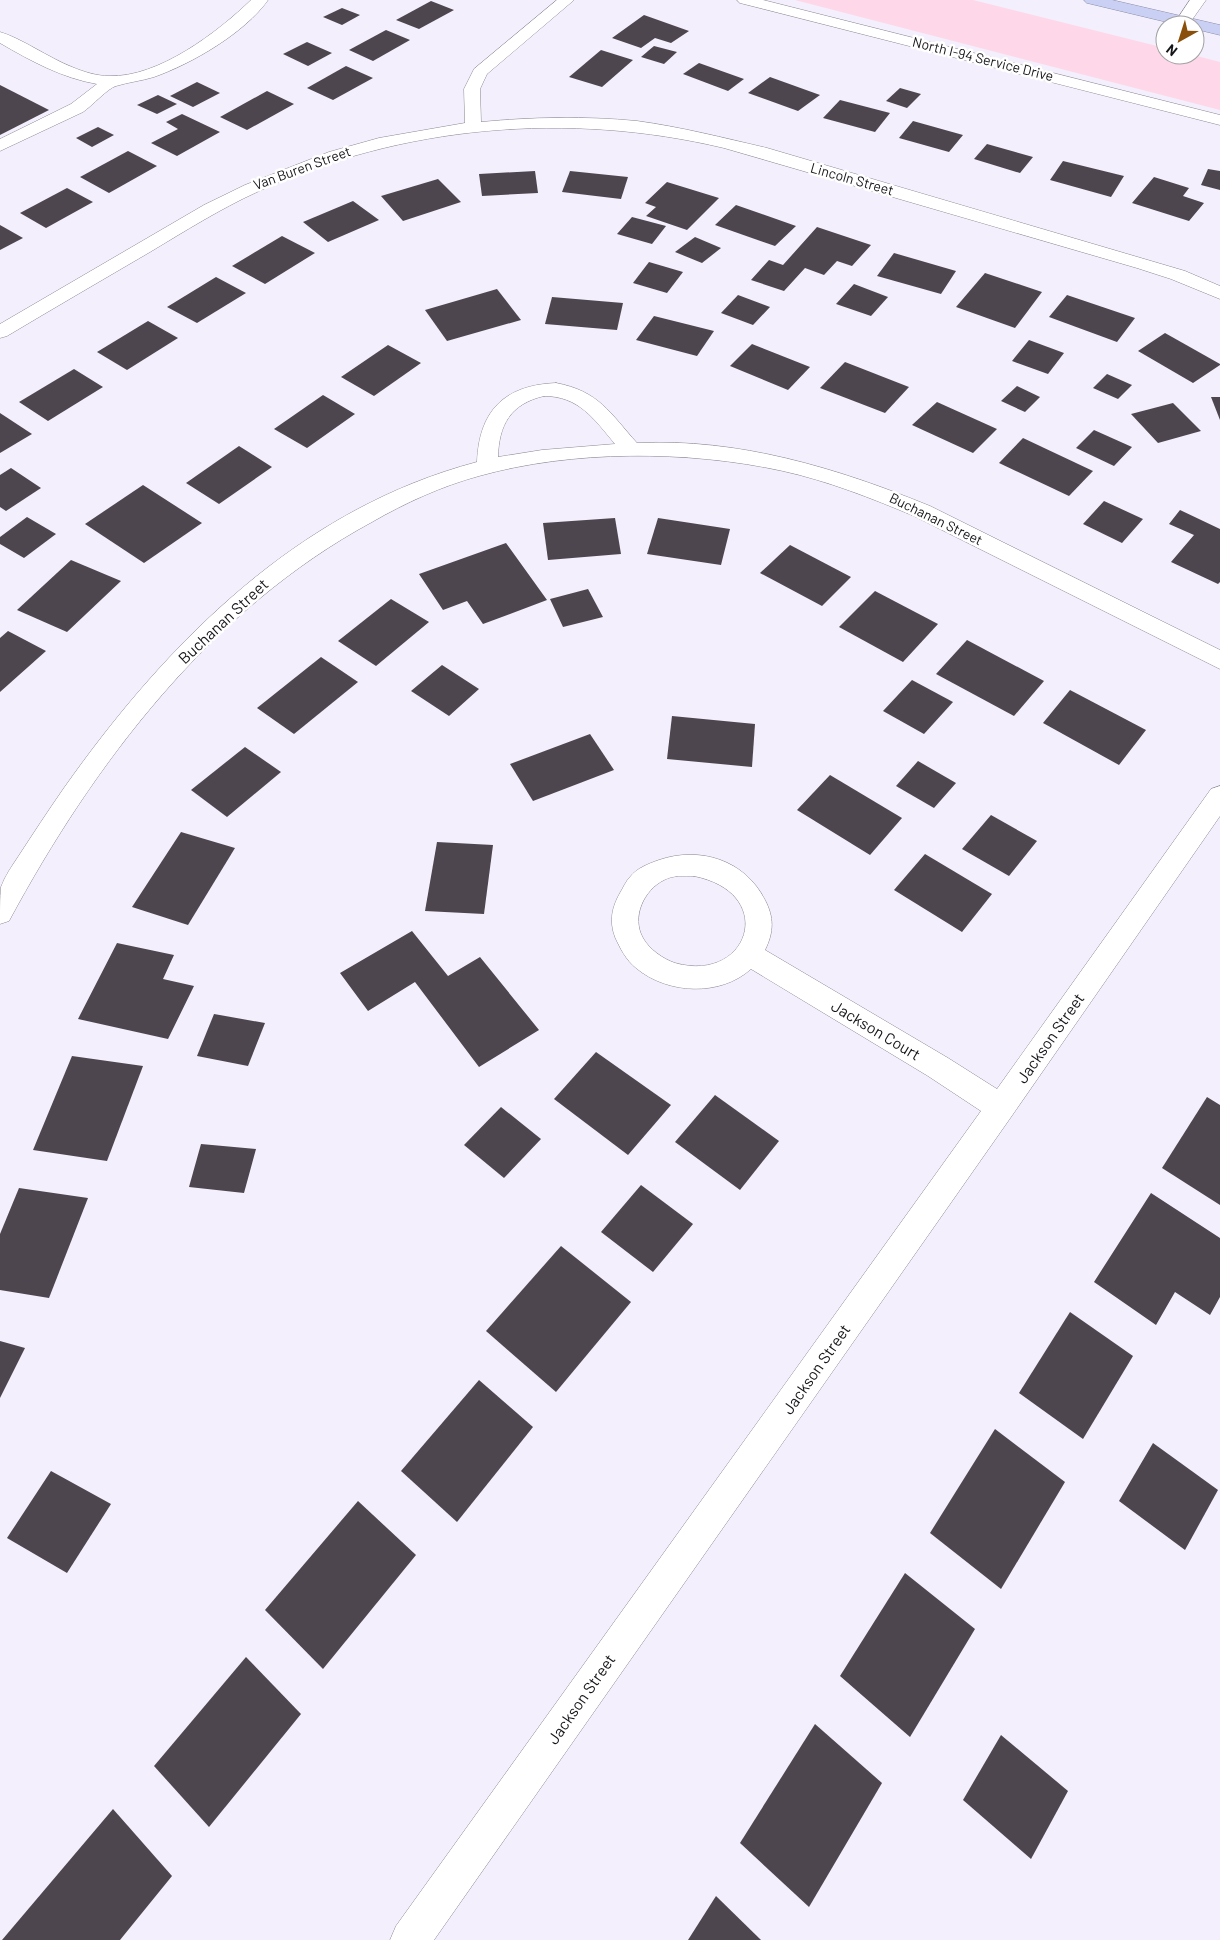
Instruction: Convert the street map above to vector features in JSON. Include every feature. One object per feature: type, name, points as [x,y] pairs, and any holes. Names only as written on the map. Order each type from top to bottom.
[{"type":"highway","points":[[1092,0],[1155,15]]},
{"type":"highway","points":[[1205,27],[1220,30]]},
{"type":"street","points":[[0,37],[42,60],[84,76],[110,81],[139,78],[215,39],[260,0]]},
{"type":"street","points":[[473,126],[472,89],[480,72],[532,26],[566,0]]},
{"type":"street","name":"North I-94 Service Drive","points":[[745,0],[1220,120]]},
{"type":"street","points":[[1188,15],[1198,0]]},
{"type":"street","points":[[0,146],[82,105],[110,81]]},
{"type":"street","name":"Lincoln Street","points":[[473,126],[529,123],[590,123],[661,130],[699,137],[771,155],[1144,264],[1220,292]]},
{"type":"street","name":"Van Buren Street","points":[[0,332],[210,209],[272,178],[304,165],[360,147],[420,134],[473,126]]},
{"type":"street","points":[[487,468],[489,438],[501,412],[517,399],[533,392],[556,390],[578,396],[590,404],[631,448]]},
{"type":"street","name":"Buchanan Street","points":[[0,912],[19,877],[72,794],[130,718],[203,634],[264,581],[317,544],[387,505],[450,477],[520,460],[575,452],[631,448],[695,450],[744,456],[822,474],[880,492],[922,511],[1220,660]]},
{"type":"street","name":"Jackson Street","points":[[410,1940],[1001,1108],[1220,796]]},
{"type":"street","points":[[681,865],[703,865],[724,872],[742,884],[754,899],[759,918],[758,936],[749,954],[734,967],[713,976],[691,978],[669,973],[649,963],[635,949],[626,931],[625,913],[631,895],[643,881],[668,868],[681,865]]},
{"type":"street","name":"Jackson Court","points":[[749,954],[938,1067],[1001,1108]]},
{"type":"shaded area","points":[[795,0],[973,0],[1155,46],[1155,65],[1205,65],[1205,58],[1220,62],[1220,110]]},
{"type":"building","points":[[431,1],[454,10],[419,29],[396,20]]},
{"type":"building","points":[[342,8],[360,15],[342,25],[323,17]]},
{"type":"building","points":[[644,15],[689,31],[671,43],[655,38],[641,48],[612,38]]},
{"type":"building","points":[[386,30],[410,40],[373,61],[349,50]]},
{"type":"building","points":[[307,42],[332,53],[308,66],[283,54]]},
{"type":"building","points":[[654,46],[677,52],[664,64],[641,57]]},
{"type":"building","points":[[601,50],[633,60],[602,87],[569,77]]},
{"type":"building","points":[[699,63],[744,79],[728,91],[683,74]]},
{"type":"building","points":[[346,66],[373,78],[333,100],[307,88]]},
{"type":"building","points":[[770,77],[820,95],[798,111],[748,93]]},
{"type":"building","points":[[197,82],[220,93],[193,107],[170,96]]},
{"type":"building","points":[[0,85],[49,110],[0,135]]},
{"type":"building","points":[[900,88],[921,94],[907,108],[886,101]]},
{"type":"building","points":[[267,91],[294,104],[247,130],[220,117]]},
{"type":"building","points":[[158,95],[177,104],[157,114],[137,105]]},
{"type":"building","points":[[840,100],[890,113],[875,132],[823,118]]},
{"type":"building","points":[[182,114],[220,132],[177,156],[151,143],[178,129],[166,122]]},
{"type":"building","points":[[913,121],[963,135],[949,152],[899,138]]},
{"type":"building","points":[[98,127],[114,135],[92,147],[76,138]]},
{"type":"building","points":[[987,144],[1033,157],[1020,173],[974,159]]},
{"type":"building","points":[[128,151],[157,166],[109,193],[80,177]]},
{"type":"building","points":[[1063,161],[1124,176],[1111,197],[1050,180]]},
{"type":"building","points":[[1208,169],[1220,171],[1220,190],[1201,185]]},
{"type":"building","points":[[535,171],[538,193],[482,196],[479,174]]},
{"type":"building","points":[[570,171],[628,177],[621,199],[562,192]]},
{"type":"building","points":[[1154,177],[1189,188],[1183,196],[1204,203],[1189,221],[1132,203]]},
{"type":"building","points":[[438,179],[461,202],[403,221],[381,196]]},
{"type":"building","points":[[667,182],[719,198],[687,230],[646,216],[656,207],[645,203]]},
{"type":"building","points":[[67,188],[93,202],[46,228],[20,213]]},
{"type":"building","points":[[353,201],[379,220],[328,242],[303,222]]},
{"type":"building","points":[[736,205],[796,226],[775,246],[715,225]]},
{"type":"building","points":[[632,217],[666,226],[652,244],[617,234]]},
{"type":"building","points":[[0,225],[23,238],[0,250]]},
{"type":"building","points":[[817,227],[871,245],[852,266],[837,261],[824,275],[805,268],[784,291],[751,280],[769,260],[783,265]]},
{"type":"building","points":[[282,236],[315,253],[265,284],[232,266]]},
{"type":"building","points":[[695,237],[721,248],[702,263],[675,252]]},
{"type":"building","points":[[894,253],[956,271],[941,294],[877,276]]},
{"type":"building","points":[[649,262],[683,272],[667,293],[633,283]]},
{"type":"building","points":[[985,273],[1042,292],[1015,328],[956,307]]},
{"type":"building","points":[[216,277],[246,293],[197,323],[167,307]]},
{"type":"building","points":[[854,284],[888,297],[871,316],[836,304]]},
{"type":"building","points":[[497,289],[521,320],[447,341],[425,310]]},
{"type":"building","points":[[738,295],[770,307],[753,325],[721,313]]},
{"type":"building","points":[[1067,295],[1135,318],[1117,342],[1049,317]]},
{"type":"building","points":[[552,297],[623,303],[617,330],[545,324]]},
{"type":"building","points":[[654,316],[714,331],[697,356],[636,340]]},
{"type":"building","points":[[148,321],[178,338],[127,370],[97,352]]},
{"type":"building","points":[[1165,333],[1220,365],[1193,383],[1138,351]]},
{"type":"building","points":[[1029,340],[1064,353],[1048,374],[1012,361]]},
{"type":"building","points":[[752,344],[810,367],[788,390],[730,366]]},
{"type":"building","points":[[388,345],[421,363],[374,396],[341,377]]},
{"type":"building","points":[[845,362],[909,387],[885,413],[820,388]]},
{"type":"building","points":[[74,369],[103,387],[48,421],[19,402]]},
{"type":"building","points":[[1107,374],[1132,385],[1118,399],[1093,388]]},
{"type":"building","points":[[1017,386],[1040,397],[1025,412],[1001,401]]},
{"type":"building","points":[[323,395],[355,414],[307,448],[274,429]]},
{"type":"building","points":[[1211,397],[1220,397],[1220,420]]},
{"type":"building","points":[[937,402],[997,429],[973,453],[912,425]]},
{"type":"building","points":[[1173,403],[1201,431],[1158,443],[1131,414]]},
{"type":"building","points":[[0,413],[32,434],[0,453]]},
{"type":"building","points":[[1094,430],[1132,447],[1114,466],[1076,448]]},
{"type":"building","points":[[1023,438],[1093,471],[1069,496],[999,463]]},
{"type":"building","points":[[239,446],[272,467],[219,504],[186,483]]},
{"type":"building","points":[[11,468],[41,488],[6,511],[0,507],[0,475]]},
{"type":"building","points":[[143,485],[202,523],[144,563],[85,524]]},
{"type":"building","points":[[1104,501],[1143,519],[1122,543],[1083,524]]},
{"type":"building","points":[[1180,510],[1220,529],[1220,582],[1218,584],[1171,562],[1194,535],[1169,524]]},
{"type":"building","points":[[27,517],[56,534],[24,558],[0,544],[0,537]]},
{"type":"building","points":[[615,518],[621,554],[548,560],[543,523]]},
{"type":"building","points":[[658,518],[730,529],[721,565],[647,554]]},
{"type":"building","points":[[506,543],[547,600],[483,624],[467,601],[443,610],[419,574]]},
{"type":"building","points":[[790,545],[851,577],[822,606],[760,573]]},
{"type":"building","points":[[71,560],[121,581],[67,632],[17,610]]},
{"type":"building","points":[[588,589],[603,617],[563,627],[550,599]]},
{"type":"building","points":[[875,591],[938,624],[903,662],[839,627]]},
{"type":"building","points":[[391,599],[429,622],[376,666],[338,641]]},
{"type":"building","points":[[8,631],[46,651],[0,692],[0,638]]},
{"type":"building","points":[[967,640],[1044,681],[1014,716],[936,674]]},
{"type":"building","points":[[321,657],[358,682],[294,734],[257,708]]},
{"type":"building","points":[[442,665],[479,689],[449,716],[411,691]]},
{"type":"building","points":[[912,680],[953,702],[924,734],[883,711]]},
{"type":"building","points":[[1070,690],[1146,730],[1119,765],[1043,723]]},
{"type":"building","points":[[672,716],[755,724],[752,767],[667,759]]},
{"type":"building","points":[[590,734],[614,770],[533,801],[510,764]]},
{"type":"building","points":[[245,747],[281,772],[227,817],[191,790]]},
{"type":"building","points":[[918,761],[956,783],[934,808],[896,786]]},
{"type":"building","points":[[830,775],[902,818],[870,855],[797,810]]},
{"type":"building","points":[[991,815],[1037,841],[1009,876],[962,849]]},
{"type":"building","points":[[181,832],[235,848],[188,925],[132,907]]},
{"type":"building","points":[[437,842],[493,845],[484,914],[425,911]]},
{"type":"building","points":[[925,854],[992,894],[962,932],[894,890]]},
{"type":"building","points":[[412,931],[448,976],[480,957],[539,1030],[479,1067],[415,982],[368,1011],[340,973]]},
{"type":"building","points":[[117,943],[174,955],[163,979],[194,986],[168,1039],[78,1019]]},
{"type":"building","points":[[214,1014],[265,1023],[248,1066],[197,1056]]},
{"type":"building","points":[[596,1052],[671,1105],[628,1155],[554,1099]]},
{"type":"building","points":[[72,1056],[143,1066],[107,1161],[33,1150]]},
{"type":"building","points":[[715,1095],[779,1141],[740,1190],[675,1142]]},
{"type":"building","points":[[1207,1097],[1220,1105],[1220,1205],[1162,1168]]},
{"type":"building","points":[[501,1107],[541,1139],[504,1178],[464,1145]]},
{"type":"building","points":[[201,1144],[256,1149],[244,1193],[189,1187]]},
{"type":"building","points":[[641,1185],[693,1224],[653,1272],[601,1232]]},
{"type":"building","points":[[19,1188],[88,1198],[49,1298],[0,1290],[0,1234]]},
{"type":"building","points":[[1151,1193],[1220,1238],[1220,1297],[1210,1315],[1175,1292],[1156,1325],[1094,1282]]},
{"type":"building","points":[[561,1246],[631,1302],[556,1392],[486,1331]]},
{"type":"building","points":[[1070,1312],[1133,1356],[1083,1439],[1019,1393]]},
{"type":"building","points":[[0,1341],[25,1348],[0,1398]]},
{"type":"building","points":[[479,1380],[533,1427],[457,1522],[401,1471]]},
{"type":"building","points":[[995,1429],[1065,1482],[1001,1589],[930,1533]]},
{"type":"building","points":[[1153,1443],[1218,1490],[1185,1550],[1119,1501]]},
{"type":"building","points":[[51,1471],[111,1504],[67,1573],[7,1538]]},
{"type":"building","points":[[358,1501],[416,1555],[323,1669],[265,1610]]},
{"type":"building","points":[[905,1573],[975,1629],[910,1737],[840,1676]]},
{"type":"building","points":[[246,1657],[301,1714],[209,1827],[154,1766]]},
{"type":"building","points":[[815,1724],[882,1783],[809,1907],[740,1843]]},
{"type":"building","points":[[1001,1735],[1068,1791],[1031,1859],[963,1800]]},
{"type":"building","points":[[113,1809],[172,1876],[120,1940],[2,1940]]},
{"type":"building","points":[[716,1896],[761,1940],[688,1940]]}]
